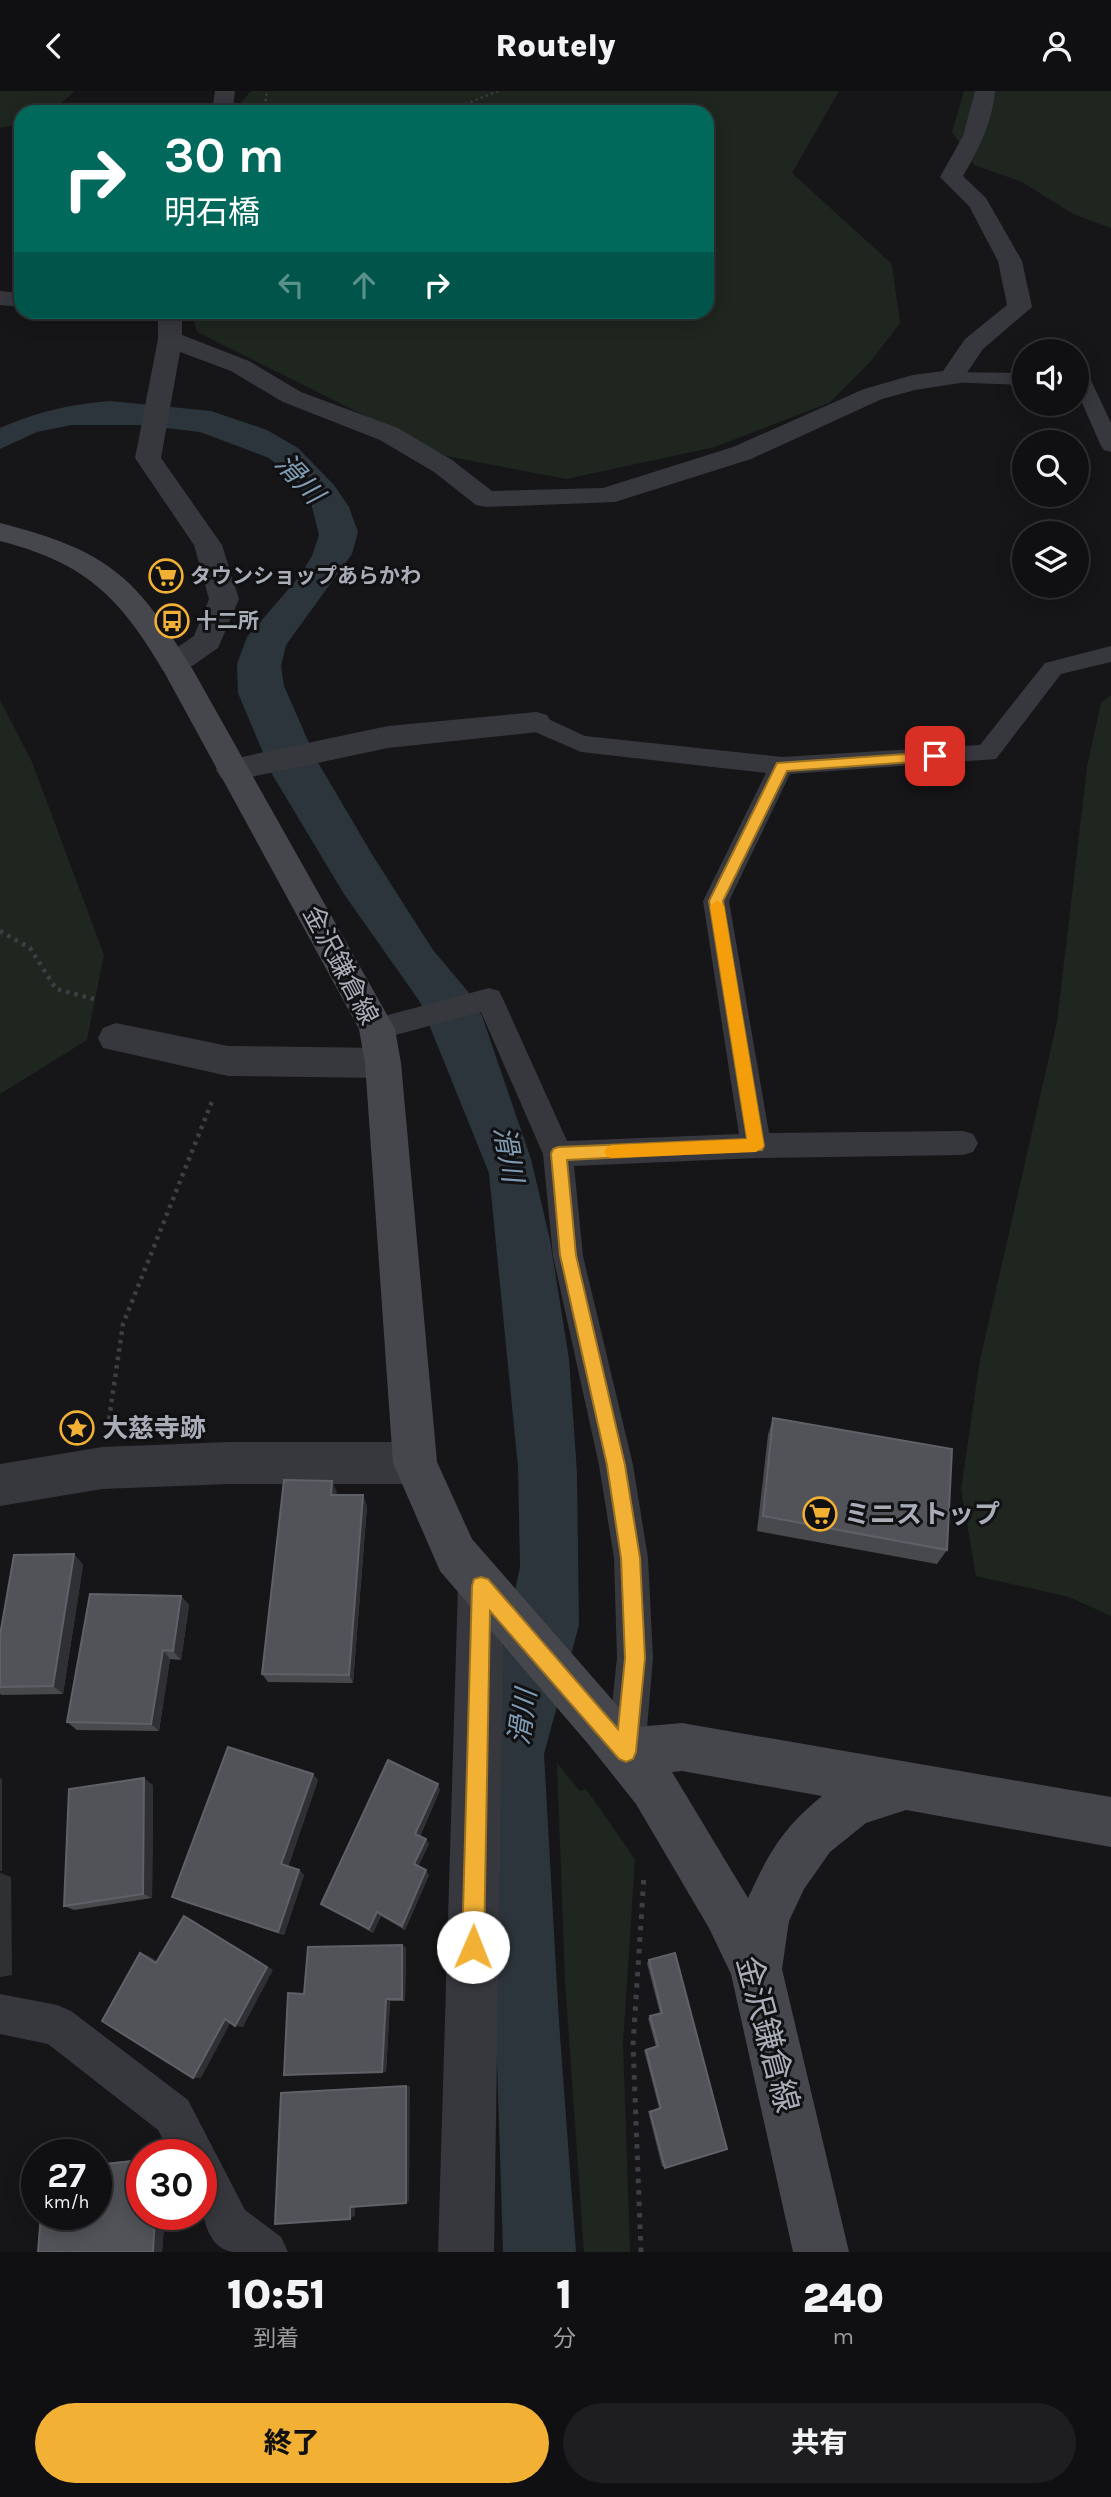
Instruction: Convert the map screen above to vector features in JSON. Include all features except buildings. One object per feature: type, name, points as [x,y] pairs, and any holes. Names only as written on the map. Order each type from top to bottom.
[{"type":"main road","name":"金沢鎌倉線","points":[[0,532],[44,542],[89,565],[110,579],[139,610],[174,664],[232,770],[292,871],[380,1046],[415,1464],[456,1555],[616,1740],[679,1828],[727,1910],[756,1969],[821,2252]]},
{"type":"main road","points":[[616,1740],[682,1747],[1111,1822]]},
{"type":"main road","points":[[756,1969],[764,1919],[786,1871],[813,1835],[853,1802],[910,1786]]},
{"type":"street","points":[[170,339],[240,366],[292,397],[389,434],[443,466],[486,499],[605,496],[741,453],[873,394],[914,383],[951,378],[974,344],[1020,307],[1010,261],[978,203],[951,177],[975,134],[984,106],[985,91]]},
{"type":"street","points":[[170,319],[170,339],[148,458],[208,545],[224,599],[207,641],[174,664]]},
{"type":"street","points":[[232,770],[388,737],[536,723]]},
{"type":"street","points":[[116,1038],[228,1061],[380,1046]]},
{"type":"street","points":[[0,1485],[102,1468],[229,1463],[415,1464]]},
{"type":"street","points":[[466,2252],[483,1588]]},
{"type":"lane","points":[[951,378],[1012,379]]},
{"type":"lane","points":[[1089,396],[1111,446]]},
{"type":"lane","points":[[536,723],[580,744],[782,767],[986,753],[1054,668],[1111,654]]},
{"type":"lane","points":[[756,1146],[716,901],[782,767]]},
{"type":"lane","points":[[380,1046],[489,999],[558,1154],[568,1255],[616,1465],[631,1558],[635,1658],[616,1740]]},
{"type":"lane","points":[[558,1154],[756,1146],[963,1143]]},
{"type":"lane","points":[[0,2014],[57,2025],[173,2115],[185,2139]]},
{"type":"lane","points":[[217,2200],[230,2225],[266,2252]]},
{"type":"path","points":[[463,105],[498,91]]},
{"type":"path","points":[[102,1468],[123,1324],[228,1061]]},
{"type":"path","points":[[641,2252],[633,2045],[637,1952],[645,1870]]},
{"type":"shaded area","points":[[0,91],[75,91],[59,105],[14,105],[14,125],[0,128]]},
{"type":"shaded area","points":[[251,91],[839,91],[792,173],[892,264],[900,323],[871,361],[829,403],[715,447],[566,479],[446,456],[197,332],[194,319],[714,319],[714,105],[239,105]]},
{"type":"shaded area","points":[[964,91],[1111,91],[1111,228],[1073,214],[1022,182],[974,165],[952,132]]},
{"type":"shaded area","points":[[1111,695],[1111,1616],[1069,1597],[976,1576],[961,1489],[980,1360],[1057,1022],[1087,767],[1101,703]]},
{"type":"shaded area","points":[[0,700],[32,762],[104,955],[87,1040],[0,1094]]},
{"type":"shaded area","points":[[557,1763],[580,1791],[586,1789],[635,1859],[623,2043],[630,2252],[584,2252],[565,1981]]},
{"type":"water","name":"滑川","points":[[110,401],[211,411],[267,430],[298,448],[334,485],[349,507],[358,532],[352,554],[286,645],[281,666],[284,686],[316,759],[373,856],[433,950],[470,994],[482,1016],[531,1159],[550,1240],[569,1359],[577,1473],[579,1625],[544,1754],[559,2022],[576,2252],[503,2252],[489,1804],[493,1695],[520,1567],[518,1467],[489,1173],[420,1002],[344,894],[272,774],[238,693],[237,664],[247,637],[299,577],[312,556],[319,535],[311,503],[296,481],[269,458],[200,432],[140,425],[72,425],[37,432],[0,449],[0,428],[54,410]]},
{"type":"slow traffic","points":[[612,1152],[756,1146],[717,906]]},
{"type":"place","name":"タウンショップあらかわ","points":[[166,576]]},
{"type":"place","name":"十二所","points":[[172,621]]},
{"type":"place","name":"大慈寺跡","points":[[77,1428]]},
{"type":"place","name":"ミニストップ","points":[[820,1514]]},
{"type":"route","points":[[473,1947],[481,1586],[626,1752],[635,1658],[631,1558],[616,1465],[568,1255],[558,1154],[756,1146],[716,901],[782,767],[935,756]]}]
